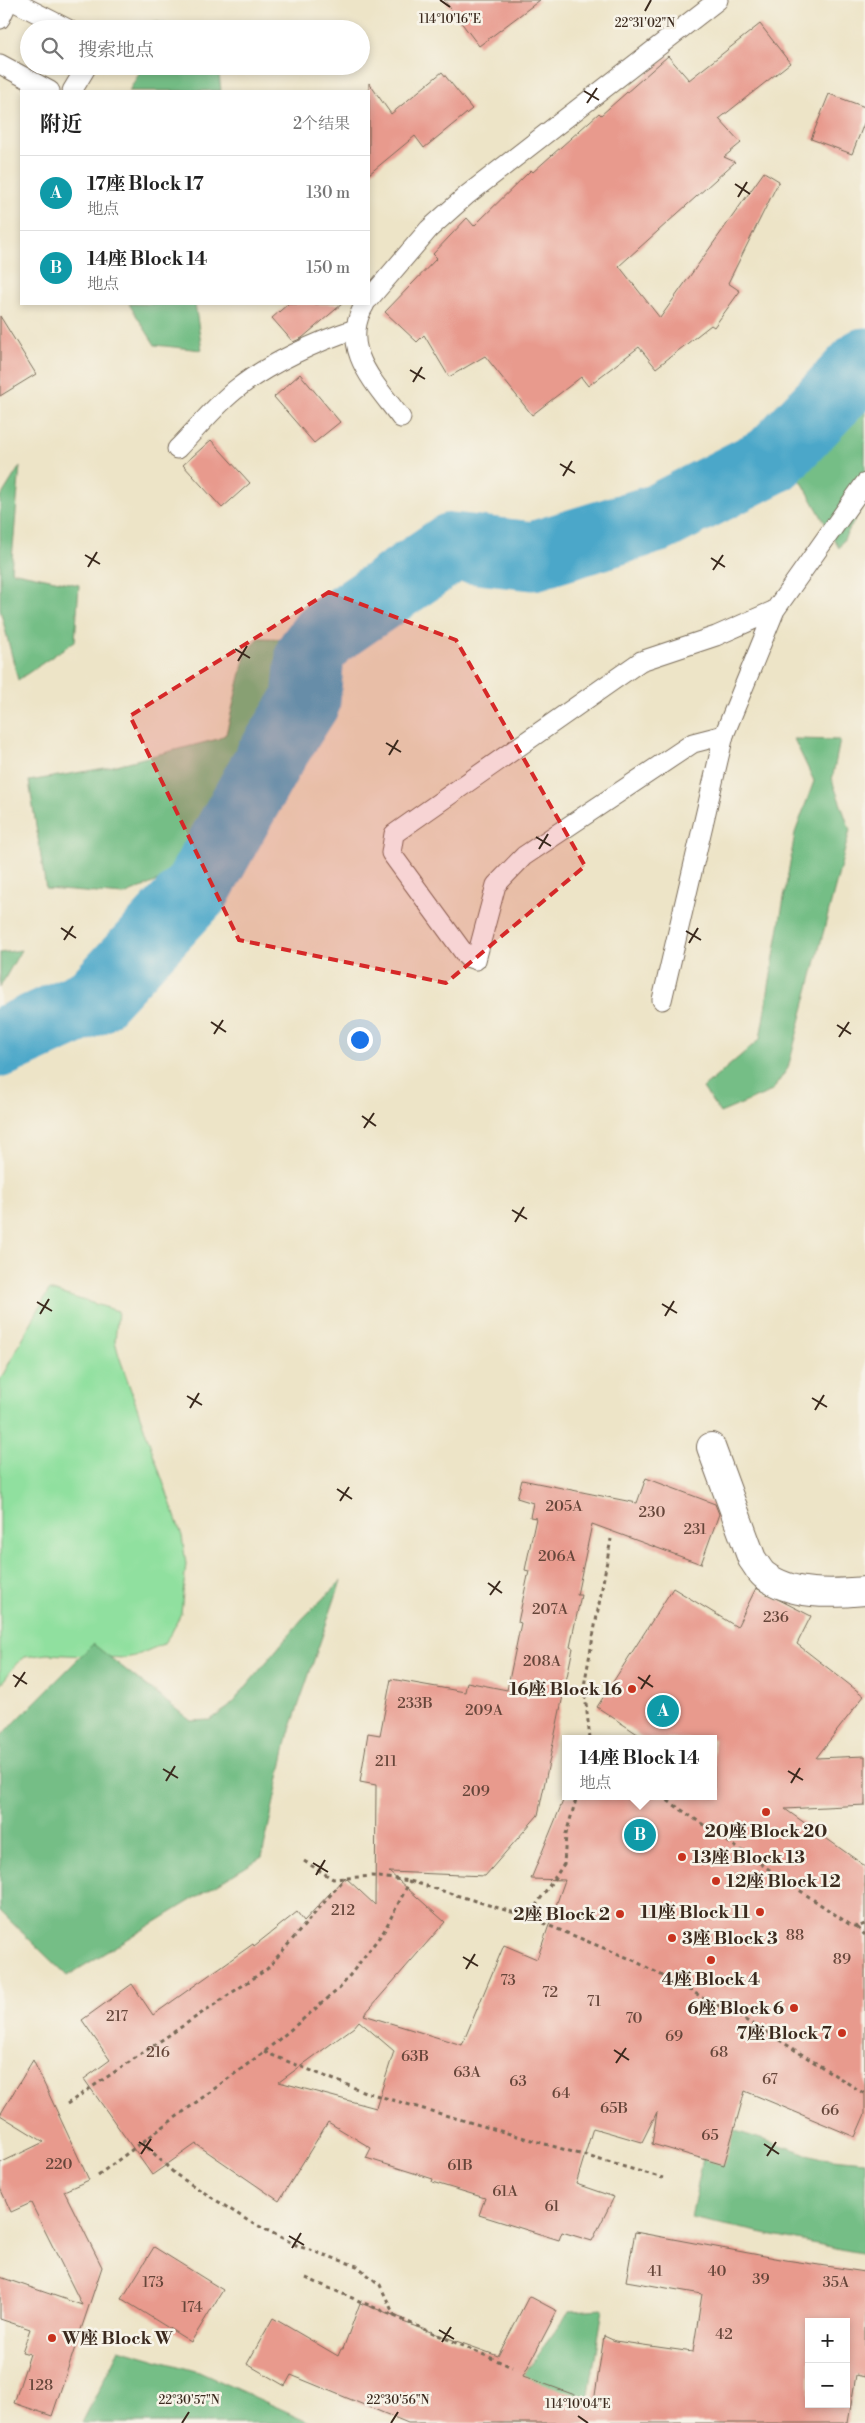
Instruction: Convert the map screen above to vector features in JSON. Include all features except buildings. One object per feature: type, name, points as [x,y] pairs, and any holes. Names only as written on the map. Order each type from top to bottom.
[{"type":"street","points":[[711,1447],[752,1559],[762,1574],[789,1588],[806,1592],[865,1591]]},
{"type":"lane","points":[[0,19],[10,0],[50,20]]},
{"type":"lane","points":[[370,298],[429,229],[467,195],[718,0]]},
{"type":"lane","points":[[0,64],[20,75]]},
{"type":"lane","points":[[20,75],[48,90]]},
{"type":"lane","points":[[73,90],[82,75]]},
{"type":"lane","points":[[365,305],[358,316],[355,342],[364,368],[401,418]]},
{"type":"lane","points":[[177,449],[230,394],[246,381],[328,338],[355,329]]},
{"type":"lane","points":[[662,1000],[724,735],[774,610],[865,483]]},
{"type":"lane","points":[[724,735],[693,743],[524,856],[496,885],[476,960],[467,957],[391,853],[394,834],[641,661],[716,636],[774,610]]},
{"type":"path","points":[[590,1735],[584,1686],[611,1539]]},
{"type":"path","points":[[528,1917],[564,1864],[566,1834],[576,1800]]},
{"type":"path","points":[[667,1800],[848,1924],[857,1926],[865,1924]]},
{"type":"path","points":[[304,1861],[333,1879],[372,1876],[410,1881],[528,1917],[633,1960],[760,2028],[865,2094]]},
{"type":"path","points":[[67,2104],[267,1969],[345,1878]]},
{"type":"path","points":[[98,2175],[264,2052],[340,1988],[384,1931],[410,1881]]},
{"type":"path","points":[[857,1926],[865,1935]]},
{"type":"path","points":[[264,2052],[365,2092],[663,2178]]},
{"type":"path","points":[[142,2142],[175,2174],[247,2220],[298,2246],[357,2266],[380,2286],[395,2318]]},
{"type":"path","points":[[306,2278],[512,2367]]},
{"type":"highlighted area","points":[[329,592],[456,640],[585,866],[446,983],[239,940],[130,716]]},
{"type":"green space","points":[[138,75],[219,75],[221,90],[130,90]]},
{"type":"green space","points":[[130,305],[195,305],[202,350],[155,345]]},
{"type":"green space","points":[[865,328],[865,501],[839,548],[802,482],[748,441],[833,368]]},
{"type":"green space","points":[[20,466],[11,571],[79,585],[75,641],[18,680],[0,609],[0,498]]},
{"type":"green space","points":[[259,638],[301,639],[297,678],[282,730],[252,728],[179,872],[124,895],[46,889],[29,781],[105,768],[218,739],[226,734],[246,652]]},
{"type":"green space","points":[[794,739],[840,740],[832,780],[850,830],[788,1068],[772,1091],[720,1113],[703,1088],[760,1039],[795,833],[814,781]]},
{"type":"green space","points":[[21,950],[0,987],[0,953]]},
{"type":"green space","points":[[49,1290],[118,1311],[115,1341],[119,1356],[182,1536],[186,1564],[181,1613],[172,1632],[163,1644],[135,1656],[124,1658],[47,1654],[25,1657],[16,1664],[0,1685],[0,1380]]},
{"type":"green space","points":[[341,1581],[288,1736],[262,1857],[67,1976],[0,1911],[0,1737],[93,1644],[191,1721],[210,1720],[229,1707],[302,1619]]},
{"type":"green space","points":[[710,2123],[821,2158],[865,2162],[865,2254],[691,2218]]},
{"type":"green space","points":[[603,2309],[584,2423],[499,2423],[504,2400],[570,2311]]},
{"type":"green space","points":[[119,2349],[199,2372],[312,2423],[82,2423]]},
{"type":"waterway","points":[[0,1043],[93,1001],[197,889],[268,761],[306,701],[310,654],[324,635],[452,547],[533,556],[658,518],[773,459],[865,362]]},
{"type":"place","name":"16座 Block 16","points":[[632,1689]]},
{"type":"place","name":"17座 Block 17","points":[[663,1711]]},
{"type":"place","name":"20座 Block 20","points":[[766,1812]]},
{"type":"place","name":"14座 Block 14","points":[[640,1835]]},
{"type":"place","name":"13座 Block 13","points":[[682,1857]]},
{"type":"place","name":"12座 Block 12","points":[[716,1881]]},
{"type":"place","name":"11座 Block 11","points":[[760,1912]]},
{"type":"place","name":"2座 Block 2","points":[[620,1914]]},
{"type":"place","name":"3座 Block 3","points":[[672,1938]]},
{"type":"place","name":"4座 Block 4","points":[[711,1960]]},
{"type":"place","name":"6座 Block 6","points":[[794,2008]]},
{"type":"place","name":"7座 Block 7","points":[[842,2033]]},
{"type":"place","name":"W座 Block W","points":[[52,2338]]}]
